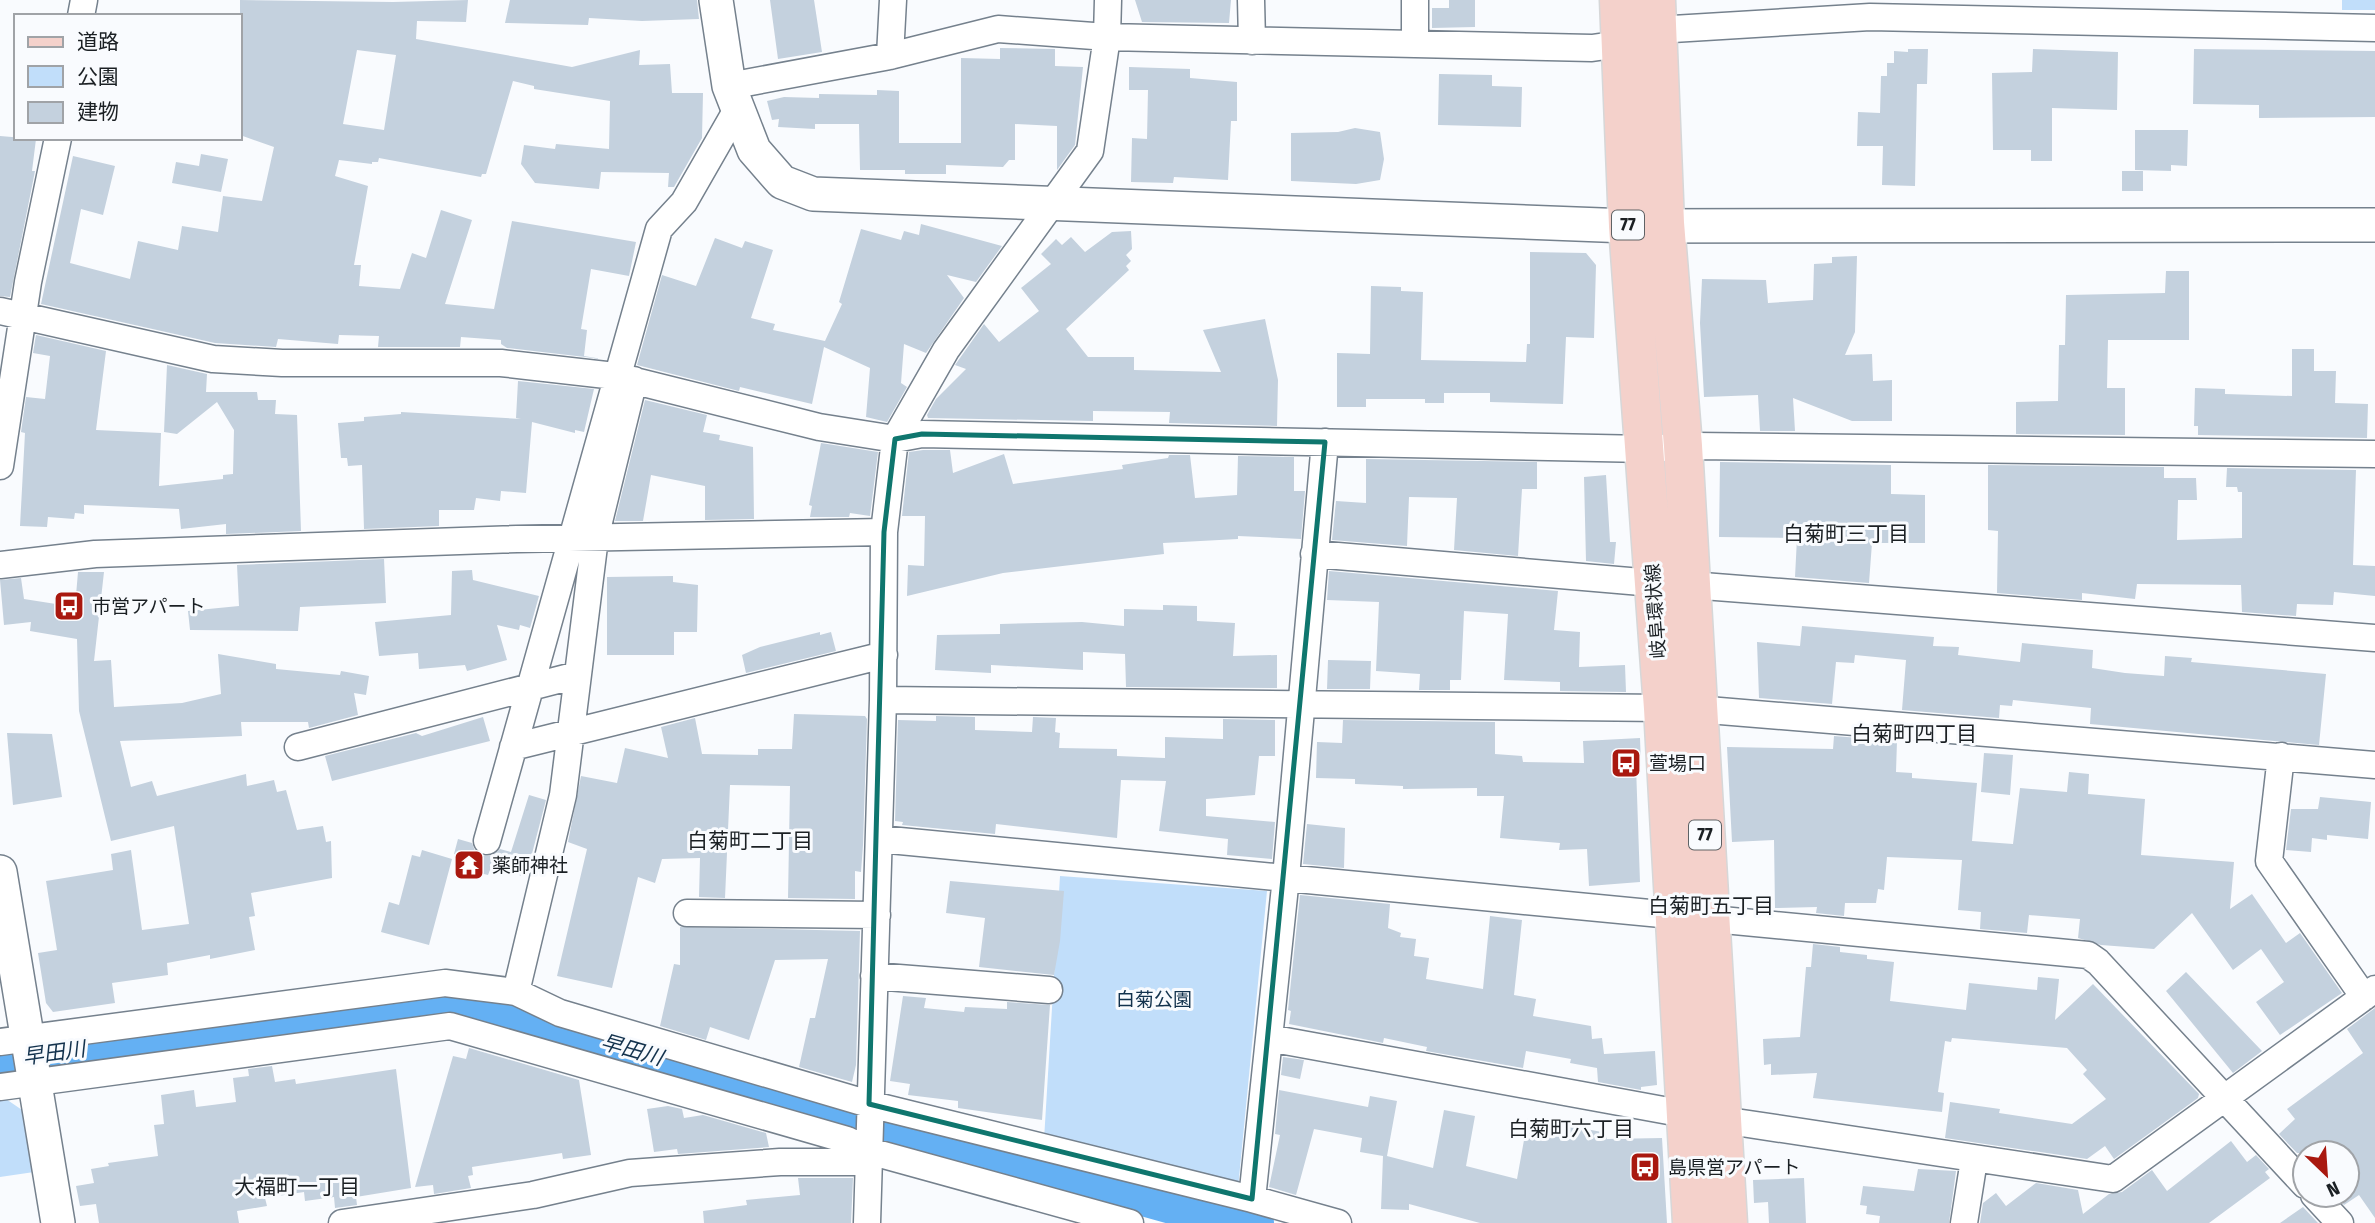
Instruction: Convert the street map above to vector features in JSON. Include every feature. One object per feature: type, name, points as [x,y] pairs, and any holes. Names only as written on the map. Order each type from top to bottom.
[{"type":"main road","name":"岐阜環状線","points":[[1619,0],[1620,44],[1683,446],[1690,585],[1679,708]]},
{"type":"main road","name":"岐阜環状線","points":[[1656,15],[1647,224],[1646,449],[1653,583],[1679,708],[1693,917],[1722,1120],[1728,1223]]},
{"type":"main road","name":"岐阜環状線","points":[[1692,1223],[1685,1114],[1693,917]]},
{"type":"street","points":[[716,0],[734,96],[754,150],[782,182],[813,194],[1647,224],[2375,225]]},
{"type":"street","points":[[890,56],[893,0]]},
{"type":"street","points":[[867,1223],[883,700],[884,533],[895,439],[946,350],[1090,151],[1107,37],[1108,0]]},
{"type":"street","points":[[1251,0],[1252,41]]},
{"type":"street","points":[[1415,0],[1415,44]]},
{"type":"street","points":[[1656,15],[1869,8],[2316,12],[2375,28]]},
{"type":"street","points":[[734,96],[998,29],[1107,37],[1252,41],[1592,48],[1620,44]]},
{"type":"street","points":[[487,841],[530,687],[583,538],[625,378],[659,229],[684,202],[734,96]]},
{"type":"street","points":[[0,466],[12,313],[28,282],[58,140]]},
{"type":"street","points":[[12,313],[213,359],[282,363],[501,363],[625,378],[819,427],[895,439],[922,434],[1646,449],[1683,446],[2375,454]]},
{"type":"street","points":[[1252,1199],[1286,877],[1325,442]]},
{"type":"street","points":[[0,565],[95,554],[583,538],[884,533]]},
{"type":"street","points":[[516,992],[563,794],[577,675],[583,538]]},
{"type":"street","points":[[1314,554],[1653,583]]},
{"type":"street","points":[[1690,585],[2375,638]]},
{"type":"street","points":[[513,747],[884,655]]},
{"type":"street","points":[[298,747],[577,675]]},
{"type":"street","points":[[883,700],[1679,708],[2375,765]]},
{"type":"street","points":[[1722,1120],[2113,1180],[2370,993],[2269,861],[2281,756]]},
{"type":"street","points":[[879,839],[2088,955],[2098,962],[2291,1170]]},
{"type":"street","points":[[0,872],[13,1040],[33,1079],[58,1223]]},
{"type":"street","points":[[687,914],[877,915]]},
{"type":"street","points":[[874,976],[1049,990]]},
{"type":"street","points":[[13,1040],[445,982],[516,992],[560,1013],[611,1030],[869,1106],[1252,1199],[1338,1223]]},
{"type":"street","points":[[0,1087],[33,1079],[450,1026],[1130,1223]]},
{"type":"street","points":[[1269,1038],[1685,1114]]},
{"type":"street","points":[[342,1223],[533,1195],[631,1173],[780,1162],[869,1149]]},
{"type":"street","points":[[1964,1223],[1974,1160]]},
{"type":"street","points":[[2327,1209],[2340,1223]]},
{"type":"highlighted area","points":[[922,434],[1325,442],[1252,1199],[869,1104],[884,532],[895,439]]},
{"type":"green space","points":[[2342,0],[2375,0],[2375,10],[2342,10]]},
{"type":"green space","name":"白菊公園","points":[[1060,876],[1267,891],[1238,1188],[1044,1140]]},
{"type":"green space","points":[[6,1099],[25,1112],[34,1172],[0,1177],[0,1100]]},
{"type":"building","points":[[240,0],[468,0],[466,22],[417,21],[416,39],[572,67],[640,50],[639,65],[670,64],[672,93],[703,93],[702,138],[674,187],[668,187],[669,173],[601,172],[599,189],[535,183],[521,164],[524,145],[555,149],[556,144],[609,149],[610,101],[534,89],[534,86],[513,81],[486,174],[481,177],[379,158],[378,162],[372,164],[339,160],[335,176],[368,186],[354,265],[361,265],[359,286],[400,289],[412,253],[426,258],[441,210],[472,220],[445,304],[494,309],[512,221],[636,242],[629,276],[591,269],[581,329],[587,330],[584,356],[602,359],[507,348],[501,344],[501,340],[461,337],[460,347],[378,347],[379,336],[339,335],[338,344],[278,339],[276,347],[215,343],[41,304],[73,156],[115,166],[103,215],[81,209],[70,263],[130,279],[138,241],[178,250],[182,226],[218,232],[223,196],[262,201],[274,147],[242,136]],"holes":[[[357,50],[396,55],[384,130],[343,124]]]},
{"type":"building","points":[[510,0],[697,0],[699,19],[642,21],[589,18],[588,25],[505,23]]},
{"type":"building","points":[[770,0],[814,0],[822,52],[778,59]]},
{"type":"building","points":[[1135,0],[1231,0],[1229,23],[1142,22]]},
{"type":"building","points":[[1449,0],[1475,0],[1475,27],[1432,28],[1432,8],[1449,8]]},
{"type":"building","points":[[1000,48],[1055,49],[1055,66],[1083,67],[1075,145],[1057,170],[1057,126],[1015,124],[1015,160],[1009,160],[1003,167],[946,165],[946,174],[905,174],[905,170],[860,170],[859,124],[815,124],[815,129],[778,127],[779,119],[772,120],[767,101],[784,97],[819,98],[819,94],[877,95],[877,90],[899,91],[899,143],[961,143],[961,58],[1000,59]]},
{"type":"building","points":[[1908,49],[1928,49],[1927,84],[1917,84],[1915,186],[1882,185],[1883,146],[1857,146],[1858,112],[1880,113],[1881,76],[1887,76],[1887,63],[1894,63],[1894,51],[1908,52]]},
{"type":"building","points":[[2033,49],[2118,52],[2117,110],[2052,108],[2052,161],[2031,161],[2031,150],[1993,150],[1992,73],[2032,72]]},
{"type":"building","points":[[2194,49],[2375,51],[2375,117],[2259,118],[2259,105],[2193,104]]},
{"type":"building","points":[[1129,67],[1190,69],[1190,78],[1237,82],[1237,121],[1231,121],[1228,180],[1174,177],[1173,183],[1131,182],[1132,138],[1147,139],[1148,90],[1129,90]]},
{"type":"building","points":[[1439,74],[1492,75],[1492,86],[1522,87],[1521,127],[1438,125]]},
{"type":"building","points":[[1355,128],[1380,132],[1384,159],[1380,180],[1356,184],[1291,181],[1291,133],[1338,132]]},
{"type":"building","points":[[2135,130],[2188,130],[2187,166],[2171,165],[2171,171],[2135,170]]},
{"type":"building","points":[[0,136],[14,137],[14,140],[36,140],[32,171],[35,171],[10,297],[0,296]]},
{"type":"building","points":[[201,154],[228,159],[221,192],[172,183],[176,162],[199,166]]},
{"type":"building","points":[[2122,171],[2143,171],[2143,191],[2122,191]]},
{"type":"building","points":[[921,224],[1002,246],[976,282],[947,275],[964,298],[926,353],[904,344],[901,383],[907,387],[887,422],[866,417],[870,368],[824,347],[812,404],[740,387],[739,391],[637,365],[662,275],[696,286],[715,238],[742,248],[745,241],[773,250],[751,318],[775,324],[773,330],[825,341],[842,304],[839,302],[861,229],[901,240],[904,231],[919,235]]},
{"type":"building","points":[[1131,231],[1132,249],[1126,255],[1131,261],[1126,266],[1129,270],[1066,329],[1088,357],[1134,357],[1134,370],[1221,372],[1203,330],[1265,319],[1278,380],[1277,426],[1169,423],[1170,412],[1093,411],[1093,421],[928,418],[936,399],[966,369],[955,365],[984,324],[999,342],[1039,311],[1021,288],[1051,264],[1041,254],[1056,239],[1062,245],[1071,237],[1085,252],[1112,232]]},
{"type":"building","points":[[1530,252],[1586,253],[1596,265],[1594,338],[1566,337],[1563,404],[1490,402],[1490,393],[1444,393],[1444,403],[1425,403],[1425,399],[1366,399],[1366,407],[1337,407],[1337,353],[1370,354],[1371,286],[1401,287],[1401,291],[1423,292],[1421,360],[1526,362],[1527,344],[1530,344]]},
{"type":"building","points":[[1857,256],[1855,332],[1845,355],[1872,354],[1873,381],[1892,380],[1892,421],[1852,421],[1793,398],[1795,431],[1760,431],[1758,395],[1704,397],[1700,323],[1702,279],[1766,280],[1768,303],[1813,300],[1814,264],[1832,263],[1832,257]]},
{"type":"building","points":[[2166,271],[2189,271],[2189,340],[2108,340],[2107,388],[2125,388],[2125,435],[2016,434],[2016,402],[2058,401],[2059,345],[2065,345],[2066,295],[2165,293]]},
{"type":"building","points":[[36,335],[106,351],[96,430],[161,433],[159,486],[223,479],[223,475],[233,474],[234,430],[217,402],[177,434],[164,432],[167,365],[207,374],[206,392],[257,392],[258,400],[276,400],[275,414],[297,415],[301,531],[226,534],[226,524],[181,529],[179,509],[84,505],[84,514],[75,513],[74,519],[48,517],[47,527],[20,526],[25,433],[21,432],[26,397],[45,399],[50,356],[33,353]]},
{"type":"building","points":[[2292,349],[2314,349],[2314,371],[2336,371],[2335,403],[2368,404],[2367,438],[2198,435],[2198,426],[2194,426],[2195,388],[2225,389],[2225,394],[2292,396]]},
{"type":"building","points":[[518,381],[594,389],[584,432],[575,430],[575,433],[532,422],[526,493],[501,491],[500,501],[476,498],[474,510],[439,510],[439,526],[364,529],[362,465],[348,466],[347,458],[341,458],[338,423],[364,421],[364,417],[401,412],[521,419],[516,418]]},
{"type":"building","points":[[645,400],[707,415],[703,432],[720,435],[719,440],[753,447],[754,519],[705,520],[705,486],[651,475],[643,521],[615,521]]},
{"type":"building","points":[[821,443],[878,452],[870,516],[850,513],[849,517],[810,517],[812,506],[809,505]]},
{"type":"building","points":[[950,450],[953,473],[1004,454],[1013,484],[1123,469],[1122,465],[1168,458],[1169,455],[1190,455],[1195,498],[1237,495],[1238,456],[1294,457],[1294,491],[1305,491],[1301,539],[1238,536],[1238,539],[1163,543],[1164,554],[1003,573],[907,596],[908,565],[924,566],[925,516],[902,516],[909,452]]},
{"type":"building","points":[[1366,459],[1537,462],[1537,489],[1522,489],[1518,556],[1454,550],[1457,498],[1409,497],[1407,546],[1332,540],[1336,501],[1366,503]]},
{"type":"building","points":[[1720,462],[1891,465],[1891,494],[1925,495],[1925,543],[1872,543],[1869,583],[1795,577],[1797,538],[1719,537]]},
{"type":"building","points":[[1988,465],[2164,467],[2164,478],[2196,478],[2197,500],[2178,500],[2177,540],[2242,538],[2242,492],[2238,492],[2237,487],[2226,487],[2227,468],[2356,470],[2353,565],[2375,566],[2375,596],[2334,592],[2333,605],[2297,604],[2296,616],[2242,612],[2241,585],[2137,584],[2135,599],[2082,593],[2082,600],[1997,593],[1998,531],[1988,530]]},
{"type":"building","points":[[1606,475],[1610,542],[1616,542],[1614,564],[1586,561],[1584,477]]},
{"type":"building","points":[[384,559],[386,603],[300,607],[298,631],[190,630],[188,611],[239,606],[237,565]]},
{"type":"building","points":[[472,570],[473,580],[539,596],[530,628],[520,625],[519,630],[497,625],[507,660],[467,671],[465,665],[419,669],[418,653],[379,656],[375,622],[451,615],[452,571]]},
{"type":"building","points":[[1329,571],[1558,591],[1554,630],[1580,632],[1579,667],[1625,665],[1626,692],[1560,691],[1560,682],[1504,680],[1508,614],[1464,611],[1461,680],[1450,680],[1450,690],[1419,690],[1420,674],[1376,671],[1379,602],[1327,600]]},
{"type":"building","points":[[78,572],[104,572],[94,661],[111,660],[114,707],[182,703],[221,694],[218,654],[276,664],[276,669],[340,675],[341,671],[369,676],[366,695],[354,693],[358,715],[309,728],[308,722],[241,722],[242,736],[120,741],[131,787],[152,781],[157,796],[246,774],[247,786],[274,780],[277,792],[286,790],[297,830],[323,826],[326,842],[331,841],[332,878],[251,893],[255,916],[249,917],[255,950],[210,959],[210,955],[167,963],[168,975],[112,983],[115,1003],[53,1012],[46,1003],[38,953],[57,950],[46,881],[113,870],[111,854],[131,850],[142,930],[189,924],[174,826],[111,841],[79,711],[77,639],[30,631],[31,622],[4,625],[0,580],[21,578],[24,599],[75,607]]},
{"type":"building","points":[[673,576],[673,582],[698,585],[697,632],[674,632],[674,655],[607,655],[607,577]]},
{"type":"building","points":[[1163,605],[1197,606],[1197,621],[1235,623],[1233,656],[1277,655],[1277,688],[1126,687],[1125,654],[1083,652],[1083,670],[991,665],[991,673],[935,670],[937,635],[1000,634],[1000,624],[1082,622],[1124,626],[1124,609],[1163,610]]},
{"type":"building","points":[[1802,626],[1934,637],[1933,646],[1959,647],[1958,655],[2020,662],[2022,643],[2093,650],[2092,668],[2125,673],[2164,676],[2165,656],[2192,658],[2191,662],[2326,674],[2319,745],[2090,724],[2091,708],[2013,700],[2012,706],[2000,705],[1999,718],[1902,710],[1906,660],[1855,655],[1854,663],[1836,662],[1832,704],[1759,698],[1757,642],[1800,646]]},
{"type":"building","points":[[820,632],[820,635],[831,632],[836,651],[746,673],[742,655],[760,647]]},
{"type":"building","points":[[1328,660],[1371,661],[1370,689],[1327,689]]},
{"type":"building","points":[[794,714],[865,716],[867,719],[863,845],[861,872],[855,871],[855,899],[788,898],[790,786],[730,785],[725,898],[699,897],[700,858],[662,859],[655,883],[638,877],[612,988],[557,976],[587,849],[568,842],[581,776],[617,783],[625,748],[668,758],[661,727],[695,718],[702,754],[758,755],[758,749],[792,749]]},
{"type":"building","points":[[936,716],[975,717],[975,730],[1032,732],[1033,717],[1056,718],[1055,732],[1060,733],[1059,748],[1117,749],[1117,756],[1165,758],[1165,737],[1223,739],[1223,719],[1275,720],[1275,756],[1259,756],[1255,795],[1206,799],[1206,816],[1275,822],[1272,859],[1227,855],[1228,839],[1159,831],[1166,781],[1121,780],[1117,838],[996,824],[995,834],[902,825],[903,822],[895,821],[898,720],[936,721]]},
{"type":"building","points":[[483,717],[490,741],[332,781],[325,756],[416,733],[422,736]]},
{"type":"building","points":[[1343,720],[1495,722],[1495,754],[1522,756],[1523,762],[1584,763],[1583,741],[1640,738],[1641,766],[1636,766],[1640,882],[1589,886],[1587,849],[1559,850],[1560,843],[1500,838],[1504,796],[1477,796],[1477,788],[1403,789],[1403,786],[1355,784],[1355,779],[1316,778],[1317,742],[1342,743]]},
{"type":"building","points":[[7,733],[52,734],[62,797],[13,805]]},
{"type":"building","points":[[1834,736],[1897,741],[1896,772],[1912,773],[1912,778],[1977,783],[1972,841],[2013,844],[2020,788],[2067,792],[2069,772],[2089,774],[2088,794],[2145,799],[2141,855],[2234,862],[2230,909],[2252,894],[2286,943],[2300,933],[2342,993],[2280,1035],[2256,1002],[2284,982],[2261,949],[2233,970],[2192,913],[2154,949],[2101,945],[2078,938],[2080,919],[2029,915],[2027,933],[1980,929],[1981,912],[1958,910],[1962,860],[1887,857],[1884,890],[1878,889],[1876,903],[1845,903],[1844,916],[1816,913],[1817,907],[1775,908],[1774,840],[1732,842],[1727,747],[1833,749]]},
{"type":"building","points":[[1984,753],[2013,755],[2010,795],[1981,792]]},
{"type":"building","points":[[529,795],[546,800],[528,869],[525,868],[522,876],[498,868],[497,871],[490,870],[488,875],[467,870],[470,859],[454,854],[458,839],[472,843],[475,851],[483,856],[492,856],[500,849],[511,852]]},
{"type":"building","points":[[2320,797],[2371,802],[2368,839],[2327,835],[2327,840],[2312,838],[2311,852],[2286,850],[2291,809],[2318,809]]},
{"type":"building","points":[[1307,824],[1345,828],[1344,868],[1303,864]]},
{"type":"building","points":[[422,850],[452,859],[429,945],[381,932],[389,902],[399,905],[412,855],[420,857]]},
{"type":"building","points":[[950,881],[1064,891],[1054,975],[979,967],[985,918],[946,913]]},
{"type":"building","points":[[1300,895],[1390,904],[1388,928],[1401,933],[1400,937],[1416,939],[1414,956],[1429,958],[1426,979],[1483,989],[1490,916],[1522,920],[1514,995],[1536,999],[1533,1016],[1591,1026],[1592,1039],[1602,1038],[1604,1054],[1655,1051],[1657,1085],[1641,1087],[1641,1090],[1598,1082],[1597,1068],[1570,1063],[1571,1059],[1526,1051],[1523,1068],[1426,1051],[1427,1047],[1384,1038],[1383,1043],[1289,1024],[1291,1011],[1288,1010]]},
{"type":"building","points":[[680,927],[860,931],[856,1065],[852,1082],[799,1067],[810,1018],[815,1018],[828,959],[775,960],[749,1040],[710,1027],[706,1040],[660,1026],[674,964],[680,965]]},
{"type":"building","points":[[1813,944],[1840,947],[1840,952],[1867,955],[1867,959],[1894,962],[1890,1001],[1966,1010],[1969,983],[2037,990],[2038,977],[2059,979],[2055,1020],[2093,984],[2199,1094],[2198,1098],[2114,1159],[2105,1146],[2087,1159],[1945,1138],[1950,1102],[2000,1109],[1999,1113],[2072,1124],[2106,1099],[2083,1074],[2087,1070],[2067,1048],[1952,1038],[1951,1042],[1945,1041],[1938,1092],[1944,1093],[1942,1112],[1813,1098],[1817,1073],[1771,1075],[1771,1064],[1764,1065],[1763,1039],[1800,1037],[1806,967],[1811,967]]},
{"type":"building","points":[[2186,972],[2262,1051],[2233,1073],[2166,991]]},
{"type":"building","points":[[903,996],[926,998],[924,1008],[964,1012],[965,1007],[1007,1009],[1007,1002],[1050,1005],[1042,1120],[958,1108],[958,1101],[908,1095],[910,1084],[890,1081]]},
{"type":"building","points":[[2375,1008],[2375,1218],[2361,1198],[2361,1139],[2291,1139],[2291,1147],[2279,1134],[2295,1119],[2287,1109],[2363,1053],[2347,1029]]},
{"type":"building","points":[[469,1048],[579,1080],[591,1155],[563,1159],[562,1153],[472,1167],[473,1175],[468,1176],[471,1188],[434,1194],[433,1185],[415,1187],[453,1056],[466,1059]]},
{"type":"building","points":[[1283,1057],[1304,1060],[1300,1079],[1281,1075]]},
{"type":"building","points":[[272,1066],[275,1082],[295,1079],[296,1084],[396,1069],[411,1188],[356,1197],[357,1205],[335,1208],[334,1197],[305,1201],[304,1192],[265,1198],[267,1206],[237,1211],[239,1223],[99,1223],[96,1204],[80,1206],[76,1186],[94,1183],[91,1169],[109,1166],[108,1163],[158,1156],[154,1125],[164,1124],[161,1095],[194,1090],[196,1107],[236,1102],[233,1078],[249,1076],[248,1069]]},
{"type":"building","points":[[1279,1090],[1368,1107],[1370,1096],[1397,1101],[1387,1156],[1433,1168],[1444,1110],[1475,1116],[1466,1166],[1517,1179],[1528,1118],[1607,1133],[1607,1139],[1662,1138],[1667,1223],[1480,1223],[1409,1204],[1409,1210],[1381,1209],[1383,1156],[1360,1152],[1362,1138],[1314,1129],[1296,1195],[1269,1187],[1280,1135],[1275,1134]]},
{"type":"building","points":[[668,1106],[682,1109],[684,1118],[703,1115],[766,1133],[769,1147],[678,1154],[677,1149],[654,1152],[647,1109]]},
{"type":"building","points":[[2231,1141],[2247,1162],[2256,1155],[2269,1169],[2265,1172],[2270,1178],[2209,1223],[1980,1223],[1983,1203],[1996,1193],[2006,1206],[2036,1183],[2078,1190],[2083,1214],[2109,1194],[2122,1192],[2152,1170],[2167,1191]]},
{"type":"building","points":[[1918,1169],[1956,1171],[1949,1223],[1879,1223],[1880,1216],[1866,1214],[1867,1206],[1860,1205],[1863,1186],[1914,1191]]},
{"type":"building","points":[[798,1178],[853,1178],[851,1223],[704,1223],[703,1211],[747,1205],[746,1200],[800,1195]]},
{"type":"building","points":[[1804,1178],[1806,1223],[1769,1223],[1768,1202],[1754,1203],[1753,1180]]},
{"type":"building","points":[[2300,1209],[2305,1209],[2318,1223],[2280,1223]]},
{"type":"waterway","name":"早田川","points":[[0,1060],[442,1001],[471,1005],[1251,1223]]},
{"type":"place","name":"市営アパート","points":[[69,606]]},
{"type":"place","name":"萱場口","points":[[1626,763]]},
{"type":"place","name":"薬師神社","points":[[469,865]]},
{"type":"place","name":"島県営アパート","points":[[1645,1167]]},
{"type":"district","name":"白菊町三丁目","points":[[1846,534]]},
{"type":"district","name":"白菊町四丁目","points":[[1914,734]]},
{"type":"district","name":"白菊町二丁目","points":[[750,841]]},
{"type":"district","name":"白菊町五丁目","points":[[1711,906]]},
{"type":"district","name":"白菊町六丁目","points":[[1571,1129]]},
{"type":"district","name":"大福町一丁目","points":[[297,1187]]}]
